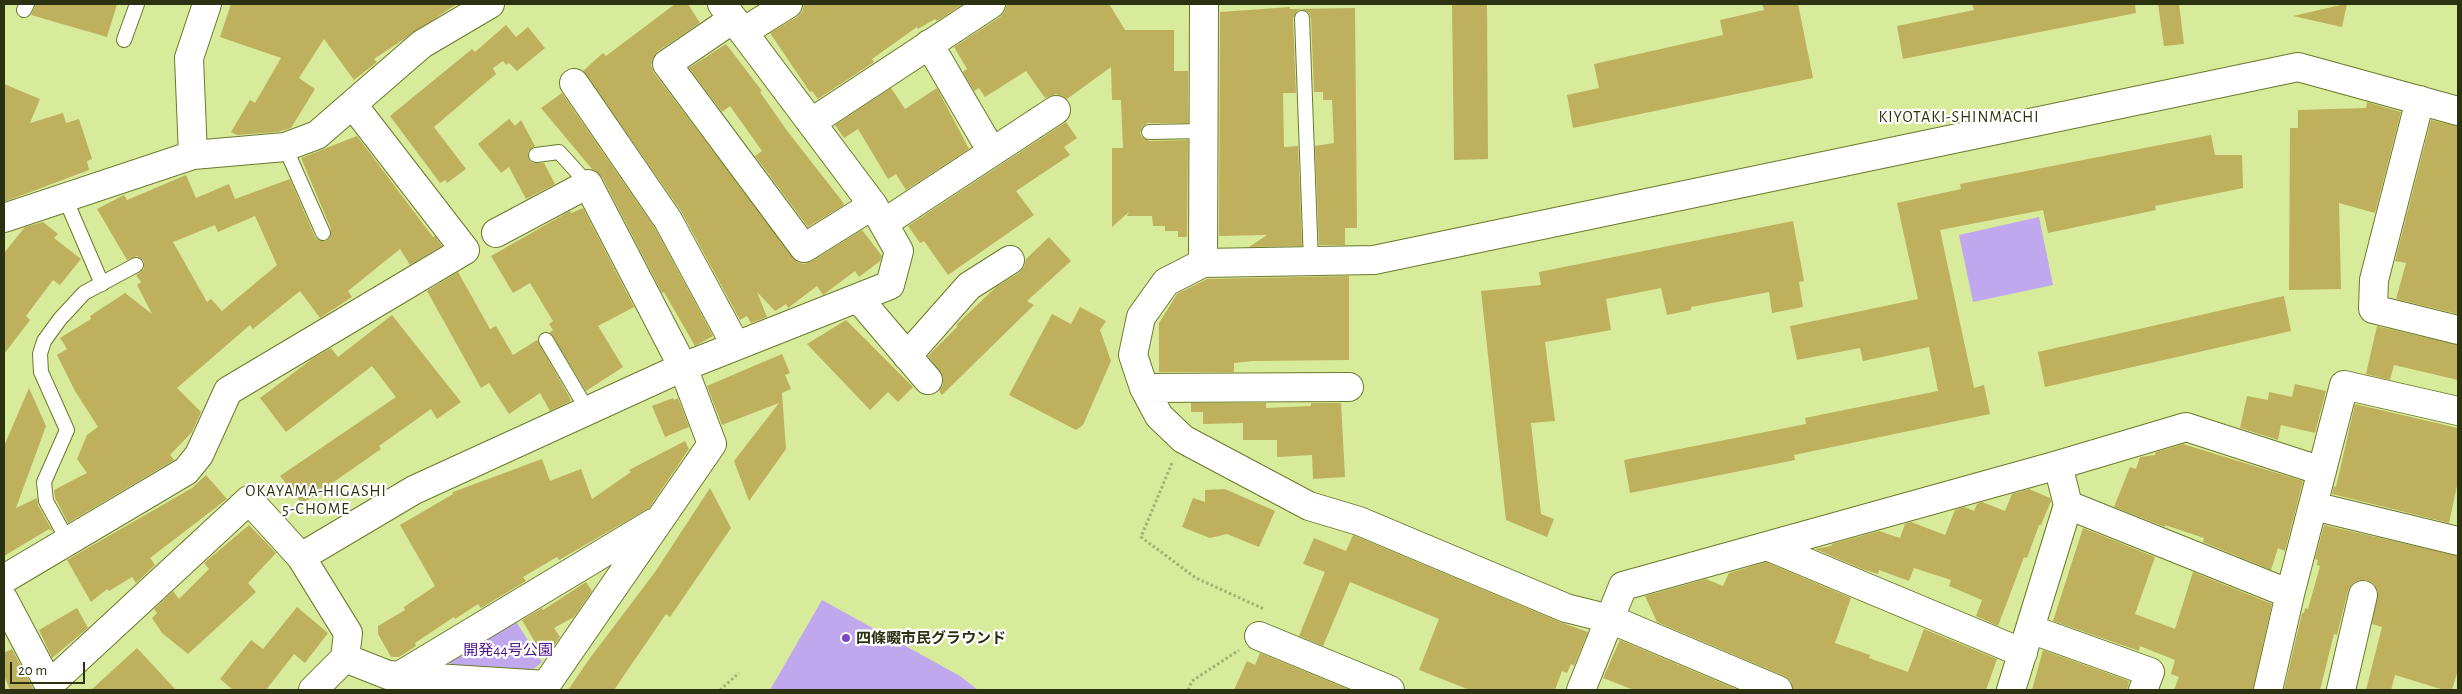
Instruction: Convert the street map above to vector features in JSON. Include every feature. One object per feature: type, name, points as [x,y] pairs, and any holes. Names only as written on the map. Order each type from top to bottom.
[{"type":"street","points":[[193,155],[189,58],[207,4]]},
{"type":"street","points":[[788,4],[733,18],[667,64],[804,248],[878,214],[992,152],[1056,110]]},
{"type":"street","points":[[812,122],[991,4]]},
{"type":"street","points":[[1203,264],[1204,4]]},
{"type":"street","points":[[4,218],[193,155],[285,147],[317,135],[422,44],[476,7]]},
{"type":"street","points":[[301,557],[414,490],[683,367],[890,285],[900,251],[878,214],[812,122],[733,18]]},
{"type":"street","points":[[928,44],[992,152]]},
{"type":"street","points":[[1778,690],[1610,620],[1566,608],[1359,521],[1309,506],[1182,439],[1159,416],[1144,388],[1132,355],[1141,317],[1166,282],[1203,264],[1374,260],[2298,67],[2458,111]]},
{"type":"street","points":[[574,83],[668,220],[736,346]]},
{"type":"street","points":[[2420,100],[2374,280],[2374,309],[2458,330]]},
{"type":"street","points":[[4,579],[186,471],[199,455],[228,391],[465,250],[353,105]]},
{"type":"street","points":[[345,658],[388,675],[546,685],[712,444],[683,367],[588,184],[496,233]]},
{"type":"street","points":[[907,356],[969,286],[1010,260]]},
{"type":"street","points":[[858,298],[928,380]]},
{"type":"street","points":[[2268,690],[2290,594],[2344,385],[2458,411]]},
{"type":"street","points":[[1144,388],[1349,387]]},
{"type":"street","points":[[1581,690],[1623,586],[2058,465],[2186,427],[2322,471]]},
{"type":"street","points":[[2011,690],[2068,505],[2058,465]]},
{"type":"street","points":[[4,600],[49,684],[249,500],[301,557],[348,633],[345,658],[313,690]]},
{"type":"street","points":[[2068,505],[2290,594]]},
{"type":"street","points":[[2313,506],[2458,541]]},
{"type":"street","points":[[399,676],[660,519]]},
{"type":"street","points":[[1767,546],[2026,641],[2150,672],[2144,690]]},
{"type":"street","points":[[2340,690],[2363,595]]},
{"type":"street","points":[[1260,636],[1390,690]]},
{"type":"lane","points":[[124,40],[136,4]]},
{"type":"lane","points":[[1302,18],[1311,262]]},
{"type":"lane","points":[[1149,132],[1203,131]]},
{"type":"lane","points":[[285,147],[322,233]]},
{"type":"lane","points":[[536,155],[559,152],[588,184]]},
{"type":"lane","points":[[65,198],[102,284]]},
{"type":"lane","points":[[68,542],[46,501],[44,482],[67,430],[41,372],[40,354],[44,341],[60,319],[84,293],[136,265]]},
{"type":"lane","points":[[546,340],[588,411]]},
{"type":"path","points":[[1182,439],[1141,537],[1196,578],[1265,610],[1269,622],[1260,636],[1192,681],[1188,690]]},
{"type":"path","points":[[720,690],[739,673]]},
{"type":"green space","points":[[2039,217],[2053,285],[1973,302],[1959,235]]},
{"type":"green space","name":"四條畷市民グラウンド","points":[[822,600],[960,676],[978,690],[770,690]]},
{"type":"green space","name":"開発44号公園","points":[[515,620],[542,662],[529,673],[454,672],[449,661]]},
{"type":"building","points":[[36,4],[117,4],[107,37],[31,15]]},
{"type":"building","points":[[231,4],[457,4],[374,59],[377,62],[354,80],[324,39],[299,78],[315,89],[291,128],[278,132],[237,135],[231,132],[250,100],[255,103],[281,58],[220,37]]},
{"type":"building","points":[[675,4],[688,4],[700,23],[658,51],[651,65],[654,73],[797,262],[804,264],[812,261],[862,230],[882,256],[880,261],[859,277],[855,271],[823,295],[817,286],[788,308],[786,304],[775,311],[757,292],[767,317],[751,323],[747,316],[740,320],[681,211],[583,71],[603,53],[606,56]]},
{"type":"building","points":[[804,4],[963,4],[937,21],[935,19],[918,29],[917,27],[872,59],[874,62],[818,99],[812,91],[810,92],[770,33],[797,17],[802,12]]},
{"type":"building","points":[[1007,4],[1109,4],[1125,30],[1174,30],[1174,71],[1188,71],[1188,123],[1148,123],[1142,127],[1140,133],[1142,137],[1149,141],[1188,140],[1187,237],[1178,237],[1178,231],[1165,231],[1165,226],[1153,226],[1152,216],[1127,216],[1129,212],[1112,227],[1112,148],[1123,148],[1121,100],[1112,100],[1111,67],[1067,99],[1056,94],[1045,98],[1026,71],[985,97],[979,88],[974,91],[963,72],[967,69],[954,47],[1000,17],[1005,11]]},
{"type":"building","points":[[1452,4],[1487,4],[1488,159],[1454,160]]},
{"type":"building","points":[[1762,4],[1798,4],[1813,78],[1573,128],[1567,95],[1599,88],[1594,64],[1723,35],[1720,20],[1764,10]]},
{"type":"building","points":[[1972,4],[2135,4],[2136,13],[1903,59],[1897,26],[1974,10]]},
{"type":"building","points":[[2158,4],[2179,4],[2184,44],[2164,46]]},
{"type":"building","points":[[2347,4],[2342,27],[2293,16]]},
{"type":"building","points":[[1290,7],[1290,9],[1355,8],[1357,228],[1345,228],[1345,245],[1319,245],[1315,146],[1334,143],[1332,100],[1323,100],[1323,92],[1314,92],[1311,18],[1309,13],[1302,9],[1297,11],[1293,18],[1296,93],[1283,93],[1284,147],[1298,146],[1302,246],[1249,247],[1267,235],[1219,236],[1220,12]]},
{"type":"building","points":[[506,25],[516,37],[528,27],[545,48],[517,71],[509,63],[506,65],[503,61],[493,68],[496,74],[434,127],[466,169],[447,183],[445,180],[440,183],[390,116],[472,49],[475,52]]},
{"type":"building","points":[[726,44],[762,91],[760,92],[788,132],[844,205],[808,227],[755,156],[762,151],[730,106],[722,112],[689,68]]},
{"type":"building","points":[[4,84],[40,99],[30,123],[63,113],[66,123],[79,119],[92,159],[87,161],[89,170],[4,202]]},
{"type":"building","points":[[891,88],[905,109],[937,88],[969,149],[906,190],[896,174],[888,179],[858,129],[844,138],[835,125]]},
{"type":"building","points":[[562,93],[655,228],[713,336],[695,346],[664,292],[662,293],[602,177],[592,169],[541,108]]},
{"type":"building","points":[[2367,102],[2401,112],[2375,213],[2339,203],[2341,289],[2289,290],[2290,128],[2298,128],[2298,110],[2366,108]]},
{"type":"building","points":[[509,119],[515,126],[521,120],[535,146],[528,151],[529,160],[533,163],[544,163],[555,184],[526,199],[509,167],[501,173],[478,144]]},
{"type":"building","points":[[2431,120],[2458,126],[2458,314],[2396,299],[2406,263],[2395,261]]},
{"type":"building","points":[[1066,122],[1077,138],[1064,147],[1070,155],[1016,191],[1034,215],[948,275],[924,241],[920,243],[908,226]]},
{"type":"building","points":[[2211,135],[2215,155],[2242,155],[2243,188],[2155,206],[2156,210],[2048,233],[2043,210],[1940,230],[1974,388],[1984,385],[1990,414],[1794,455],[1795,460],[1630,493],[1624,460],[1806,424],[1805,418],[1938,391],[1929,347],[1863,361],[1860,348],[1797,360],[1790,326],[1918,299],[1897,203],[1961,189],[1960,184]]},
{"type":"building","points":[[357,136],[433,237],[435,236],[442,246],[410,265],[400,249],[348,291],[352,297],[320,318],[300,291],[253,329],[250,325],[177,388],[201,412],[192,432],[170,455],[174,460],[68,523],[55,498],[54,490],[87,473],[77,459],[87,435],[98,427],[75,391],[57,355],[67,349],[60,338],[91,319],[90,316],[125,293],[152,314],[137,285],[141,282],[136,275],[144,269],[144,261],[137,256],[127,260],[97,209],[124,195],[127,200],[186,175],[196,198],[229,184],[235,199],[290,179],[315,237],[318,240],[326,241],[330,238],[331,229],[301,158]],"holes":[[[255,216],[277,265],[222,311],[211,299],[207,302],[173,242],[215,225],[218,232]]]},
{"type":"building","points":[[583,208],[634,307],[598,326],[623,367],[586,391],[550,332],[553,330],[549,324],[553,321],[530,283],[513,293],[491,256],[570,211],[571,213]]},
{"type":"building","points":[[1793,221],[1804,281],[1799,282],[1803,307],[1772,313],[1769,292],[1691,307],[1691,310],[1667,315],[1661,288],[1606,299],[1611,330],[1545,342],[1555,421],[1531,423],[1541,514],[1554,519],[1547,537],[1506,520],[1481,291],[1541,285],[1539,272]]},
{"type":"building","points":[[43,222],[58,234],[54,238],[81,259],[60,285],[53,280],[26,316],[30,320],[4,354],[4,253],[25,227]]},
{"type":"building","points":[[1049,237],[1071,261],[1027,301],[1034,305],[942,395],[939,391],[943,385],[943,377],[928,356],[958,326],[956,325],[996,287],[1019,273],[1024,267],[1026,259]]},
{"type":"building","points":[[458,272],[490,329],[496,326],[513,355],[537,340],[571,400],[569,402],[550,411],[540,393],[509,414],[489,383],[481,388],[427,291]]},
{"type":"building","points":[[1349,276],[1349,360],[1253,361],[1234,363],[1234,372],[1159,372],[1159,323],[1177,294],[1207,279]]},
{"type":"building","points":[[2284,296],[2291,331],[2045,387],[2038,352]]},
{"type":"building","points":[[1080,307],[1106,321],[1100,330],[1111,361],[1083,425],[1076,430],[1009,395],[1052,314],[1071,324]]},
{"type":"building","points":[[392,315],[461,402],[437,419],[431,409],[379,446],[381,449],[302,504],[280,476],[396,397],[372,366],[286,432],[260,398],[312,359],[331,348],[338,357]]},
{"type":"building","points":[[846,320],[913,387],[898,402],[888,392],[870,410],[807,344]]},
{"type":"building","points":[[2377,326],[2458,345],[2458,380],[2394,365],[2390,380],[2366,374]]},
{"type":"building","points":[[782,354],[790,373],[785,375],[791,389],[782,393],[786,449],[749,501],[734,461],[779,403],[722,425],[707,386]]},
{"type":"building","points":[[2295,384],[2326,391],[2315,433],[2281,425],[2278,440],[2240,428],[2247,396],[2268,400],[2269,392],[2292,397]]},
{"type":"building","points":[[29,388],[46,426],[16,508],[37,498],[38,505],[53,532],[49,529],[4,556],[4,446]]},
{"type":"building","points":[[673,398],[674,400],[678,398],[689,427],[665,437],[652,406]]},
{"type":"building","points":[[1191,403],[1266,403],[1266,408],[1311,406],[1311,403],[1341,403],[1345,477],[1313,479],[1312,455],[1277,457],[1277,440],[1243,440],[1243,423],[1203,424],[1203,412],[1191,412]]},
{"type":"building","points":[[2355,404],[2458,428],[2458,481],[2449,523],[2332,494],[2334,486],[2336,487]]},
{"type":"building","points":[[685,441],[689,449],[649,508],[559,560],[557,557],[523,577],[526,581],[481,608],[478,604],[455,619],[454,617],[415,643],[416,646],[399,657],[391,657],[378,634],[378,626],[405,610],[404,607],[435,586],[400,525],[453,494],[453,492],[542,459],[550,481],[581,469],[592,499],[631,472],[629,470]]},
{"type":"building","points":[[2183,444],[2303,481],[2285,551],[2278,548],[2271,570],[2203,542],[2204,538],[2165,525],[2165,527],[2114,507],[2130,467],[2136,469],[2140,457],[2155,455],[2156,452]]},
{"type":"building","points":[[206,475],[227,499],[150,558],[155,565],[136,583],[132,577],[109,591],[107,589],[91,602],[67,560],[192,488]]},
{"type":"building","points":[[710,488],[731,528],[670,617],[666,614],[614,690],[568,690],[655,572]]},
{"type":"building","points":[[1225,489],[1275,511],[1259,547],[1227,534],[1210,538],[1182,527],[1193,498],[1205,502],[1205,490]]},
{"type":"building","points":[[2029,489],[2050,498],[2051,501],[2041,525],[2039,525],[2027,558],[2024,557],[1998,626],[1976,616],[1982,600],[1949,586],[1951,580],[1914,568],[1909,581],[1879,570],[1878,574],[1815,549],[1879,531],[1900,538],[1905,524],[1911,522],[1945,535],[1955,510],[1964,507],[1974,511],[1977,504],[1982,502],[2005,511],[2012,494]]},
{"type":"building","points":[[249,525],[276,553],[248,583],[256,592],[188,654],[162,633],[152,618],[157,613],[154,609],[173,591],[179,599],[209,569],[204,563]]},
{"type":"building","points":[[2324,525],[2458,556],[2458,670],[2452,690],[2444,690],[2395,675],[2391,690],[2366,690],[2382,627],[2372,624],[2378,591],[2374,584],[2366,580],[2359,580],[2352,584],[2348,591],[2337,635],[2334,634],[2320,690],[2284,690],[2302,613],[2304,613],[2305,608],[2308,609],[2320,566],[2317,565],[2318,560],[2315,559]]},
{"type":"building","points":[[2083,528],[2155,557],[2135,614],[2175,629],[2193,572],[2272,604],[2253,690],[2174,690],[2179,677],[2171,674],[2175,660],[2140,646],[2139,651],[2053,621]]},
{"type":"building","points":[[1353,535],[1588,632],[1574,666],[1571,664],[1567,673],[1562,671],[1555,690],[1470,690],[1419,670],[1439,619],[1350,582],[1323,646],[1299,636],[1325,572],[1303,564],[1314,538],[1346,551]]},
{"type":"building","points":[[1766,562],[1851,598],[1835,643],[1870,655],[1869,658],[1908,672],[1924,629],[1997,659],[1986,690],[1793,690],[1791,681],[1784,676],[1657,622],[1645,596],[1706,579],[1723,586],[1729,573]]},
{"type":"building","points":[[586,582],[592,591],[574,617],[554,628],[560,637],[553,647],[542,654],[522,620],[542,608],[543,610]]},
{"type":"building","points":[[297,607],[328,633],[305,663],[294,654],[266,690],[233,690],[220,679],[251,640],[263,649]]},
{"type":"building","points":[[77,608],[88,628],[52,658],[39,630]]},
{"type":"building","points":[[1620,640],[1738,690],[1634,690],[1603,678]]},
{"type":"building","points":[[137,648],[176,690],[91,690]]},
{"type":"building","points":[[12,649],[34,690],[10,690],[4,676],[4,653]]},
{"type":"building","points":[[2043,650],[2129,681],[2127,690],[2032,690]]},
{"type":"building","points":[[1260,653],[1350,690],[1234,690],[1247,661],[1255,665]]},
{"type":"place","name":"四條畷市民グラウンド","points":[[846,638]]},
{"type":"district","name":"KIYOTAKI-SHINMACHI","points":[[1959,117]]},
{"type":"district","name":"OKAYAMA-HIGASHI 5-CHOME","points":[[316,500]]}]
